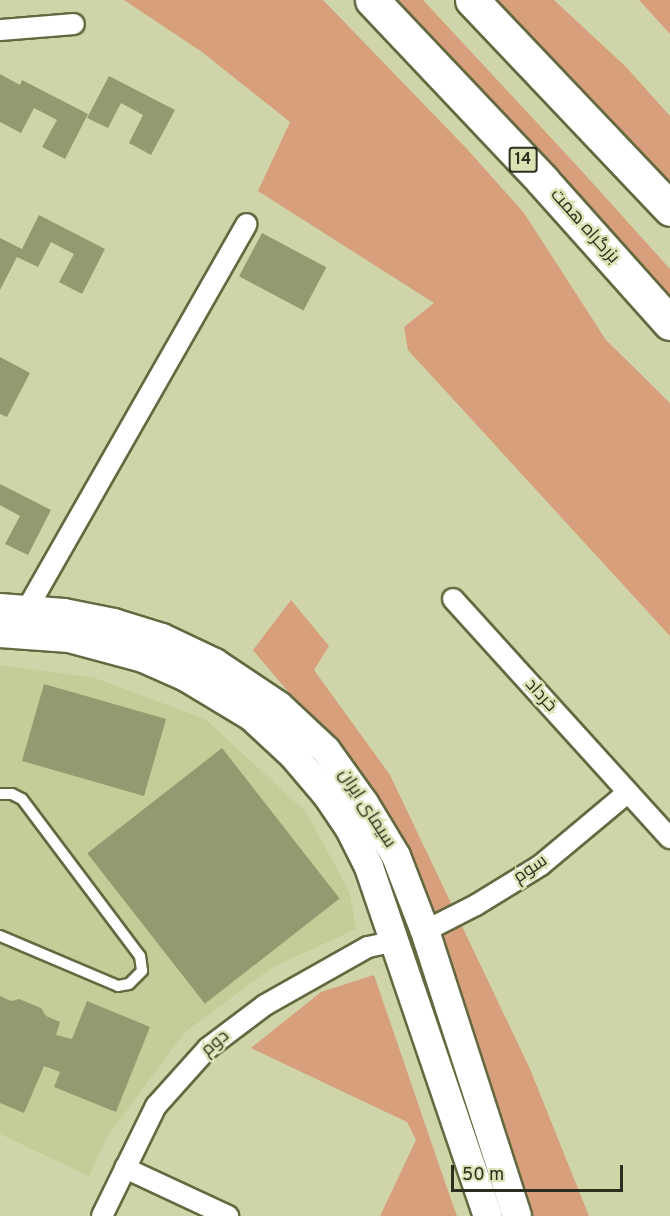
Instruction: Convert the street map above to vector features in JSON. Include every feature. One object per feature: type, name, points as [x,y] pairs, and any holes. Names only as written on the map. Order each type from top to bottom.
[{"type":"highway","name":"بزرگراه همت","points":[[372,0],[542,180],[670,323]]},
{"type":"highway","points":[[471,0],[670,209]]},
{"type":"street","points":[[0,30],[74,24]]},
{"type":"street","points":[[11,621],[247,224]]},
{"type":"street","name":"خرداد","points":[[453,598],[670,838]]},
{"type":"street","name":"سیمای ایران","points":[[11,621],[114,623],[162,639],[215,663],[279,706],[326,750],[364,802],[396,856],[425,931],[517,1216]]},
{"type":"street","name":"سیمای ایران","points":[[11,621],[143,658],[186,677],[251,716],[293,755],[327,795],[350,829],[369,867],[489,1216]]},
{"type":"street","name":"سوم","points":[[425,931],[476,905],[541,865],[627,793]]},
{"type":"street","points":[[396,941],[425,931]]},
{"type":"street","name":"دوم","points":[[102,1216],[156,1106],[208,1048],[265,1005],[357,952],[368,946],[396,941]]},
{"type":"street","points":[[125,1168],[228,1216]]},
{"type":"lane","points":[[0,794],[12,794],[22,799],[140,956],[142,970],[129,984],[118,986],[0,936]]},
{"type":"shaded area","points":[[124,0],[323,0],[467,149],[524,213],[606,340],[670,403],[670,636],[408,350],[404,327],[434,303],[258,191],[290,122],[202,52]]},
{"type":"shaded area","points":[[390,0],[423,0],[579,168],[670,269],[670,302]]},
{"type":"shaded area","points":[[497,0],[554,0],[626,67],[670,116],[670,183],[567,78]]},
{"type":"shaded area","points":[[639,0],[670,0],[670,34]]},
{"type":"shaded area","points":[[291,600],[329,646],[314,670],[390,775],[530,1069],[589,1216],[527,1216],[370,789],[253,650]]},
{"type":"shaded area","points":[[0,665],[95,678],[205,719],[306,812],[350,893],[356,929],[273,967],[185,1032],[107,1137],[89,1176],[0,1134]]},
{"type":"shaded area","points":[[374,975],[457,1216],[380,1216],[416,1140],[407,1122],[251,1048],[321,992]]},
{"type":"building","points":[[0,74],[20,85],[22,80],[88,114],[65,159],[42,147],[57,120],[34,108],[21,133],[0,122]]},
{"type":"building","points":[[109,76],[175,110],[151,155],[129,143],[143,115],[121,103],[108,128],[87,118]]},
{"type":"building","points":[[39,215],[105,249],[82,294],[59,282],[74,254],[51,242],[38,267],[17,257],[0,290],[0,238],[22,249]]},
{"type":"building","points":[[262,233],[326,267],[303,311],[239,276]]},
{"type":"building","points":[[0,357],[30,373],[7,417],[0,414]]},
{"type":"building","points":[[0,484],[51,510],[28,555],[5,544],[20,516],[0,505]]},
{"type":"building","points":[[44,684],[166,719],[144,796],[22,761]]},
{"type":"building","points":[[222,748],[340,899],[205,1004],[87,853]]},
{"type":"building","points":[[0,996],[11,1001],[19,999],[41,1008],[46,1016],[60,1022],[56,1035],[72,1039],[87,1001],[150,1027],[116,1112],[54,1087],[60,1072],[44,1066],[24,1113],[0,1103]]}]
